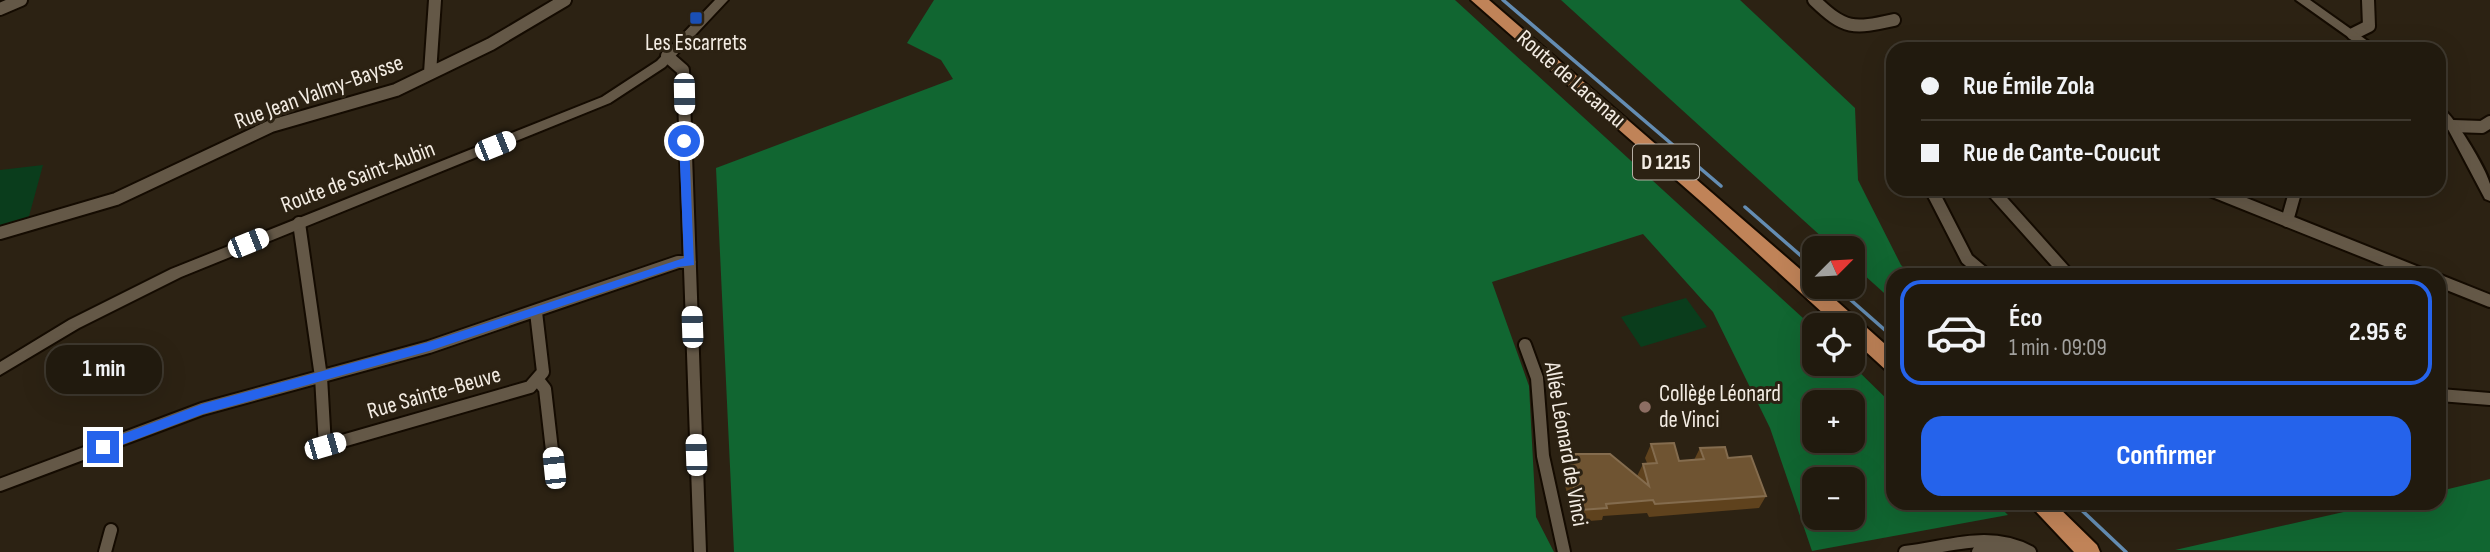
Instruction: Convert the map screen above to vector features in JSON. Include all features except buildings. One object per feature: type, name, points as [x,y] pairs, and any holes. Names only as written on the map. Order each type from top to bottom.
[{"type":"main road","name":"Route de Lacanau","points":[[1479,0],[1751,234],[1837,313]]},
{"type":"main road","name":"Route de Lacanau","points":[[1865,339],[1886,358]]},
{"type":"main road","points":[[2046,510],[2089,552]]},
{"type":"street","points":[[0,9],[21,0]]},
{"type":"street","points":[[430,73],[435,0]]},
{"type":"street","name":"Rue Jean Valmy-Baysse","points":[[0,233],[116,200],[271,126],[396,90],[491,44],[565,0]]},
{"type":"street","name":"Route de Saint-Aubin","points":[[0,369],[74,324],[138,291],[299,223],[595,106],[638,82],[722,0]]},
{"type":"street","points":[[1814,0],[1838,25],[1850,29],[1894,20]]},
{"type":"street","points":[[2302,0],[2364,42]]},
{"type":"street","points":[[2353,34],[2369,26],[2368,0]]},
{"type":"street","points":[[667,56],[683,70],[700,552]]},
{"type":"street","points":[[2446,118],[2490,196]]},
{"type":"street","points":[[2453,127],[2482,127],[2490,122]]},
{"type":"street","points":[[1935,196],[1967,259],[1978,268]]},
{"type":"street","points":[[1997,196],[2062,268]]},
{"type":"street","points":[[2226,196],[2406,268]]},
{"type":"street","points":[[2287,220],[2294,196]]},
{"type":"street","points":[[299,223],[321,377]]},
{"type":"street","points":[[0,485],[202,409],[321,377],[536,312],[678,262],[690,262]]},
{"type":"street","points":[[2446,283],[2490,301]]},
{"type":"street","points":[[536,312],[543,372],[538,380],[545,389],[554,468]]},
{"type":"street","name":"Allée Léonard de Vinci","points":[[1525,345],[1537,378],[1543,456],[1564,552]]},
{"type":"street","name":"Rue Sainte-Beuve","points":[[321,377],[325,446],[530,387],[538,380]]},
{"type":"street","points":[[2446,395],[2490,399]]},
{"type":"street","points":[[105,552],[111,530]]},
{"type":"street","points":[[1905,552],[1990,537],[2008,541],[2030,552]]},
{"type":"street","points":[[1978,552],[1996,549],[2009,552]]},
{"type":"green space","points":[[934,0],[1455,0],[1802,317],[1802,376],[1863,376],[1886,398],[1886,510],[2003,510],[2008,515],[1812,551],[1805,530],[1865,530],[1865,467],[1802,467],[1802,522],[1770,428],[1713,312],[1643,234],[1492,282],[1529,386],[1536,517],[1554,552],[734,552],[716,168],[953,79],[941,60],[907,43]]},
{"type":"green space","points":[[1561,0],[1740,0],[1855,108],[1858,180],[1904,268],[1886,268],[1886,295],[1866,277],[1866,236],[1821,236]]},
{"type":"green space","points":[[43,165],[28,220],[0,228],[0,170]]},
{"type":"green space","points":[[1686,298],[1707,327],[1641,347],[1621,317]]},
{"type":"green space","points":[[2490,479],[2490,552],[2175,550],[2352,510],[2446,510],[2446,490]]},
{"type":"waterway","points":[[1503,0],[1721,186]]},
{"type":"waterway","points":[[1745,207],[1802,257]]},
{"type":"waterway","points":[[1850,299],[1886,331]]},
{"type":"waterway","points":[[2081,510],[2126,552]]},
{"type":"place","name":"Les Escarrets","points":[[696,18]]},
{"type":"place","name":"Collège Léonard de Vinci","points":[[1645,407]]},
{"type":"route","points":[[103,447],[202,409],[429,346],[678,262],[690,262],[684,141]]}]
